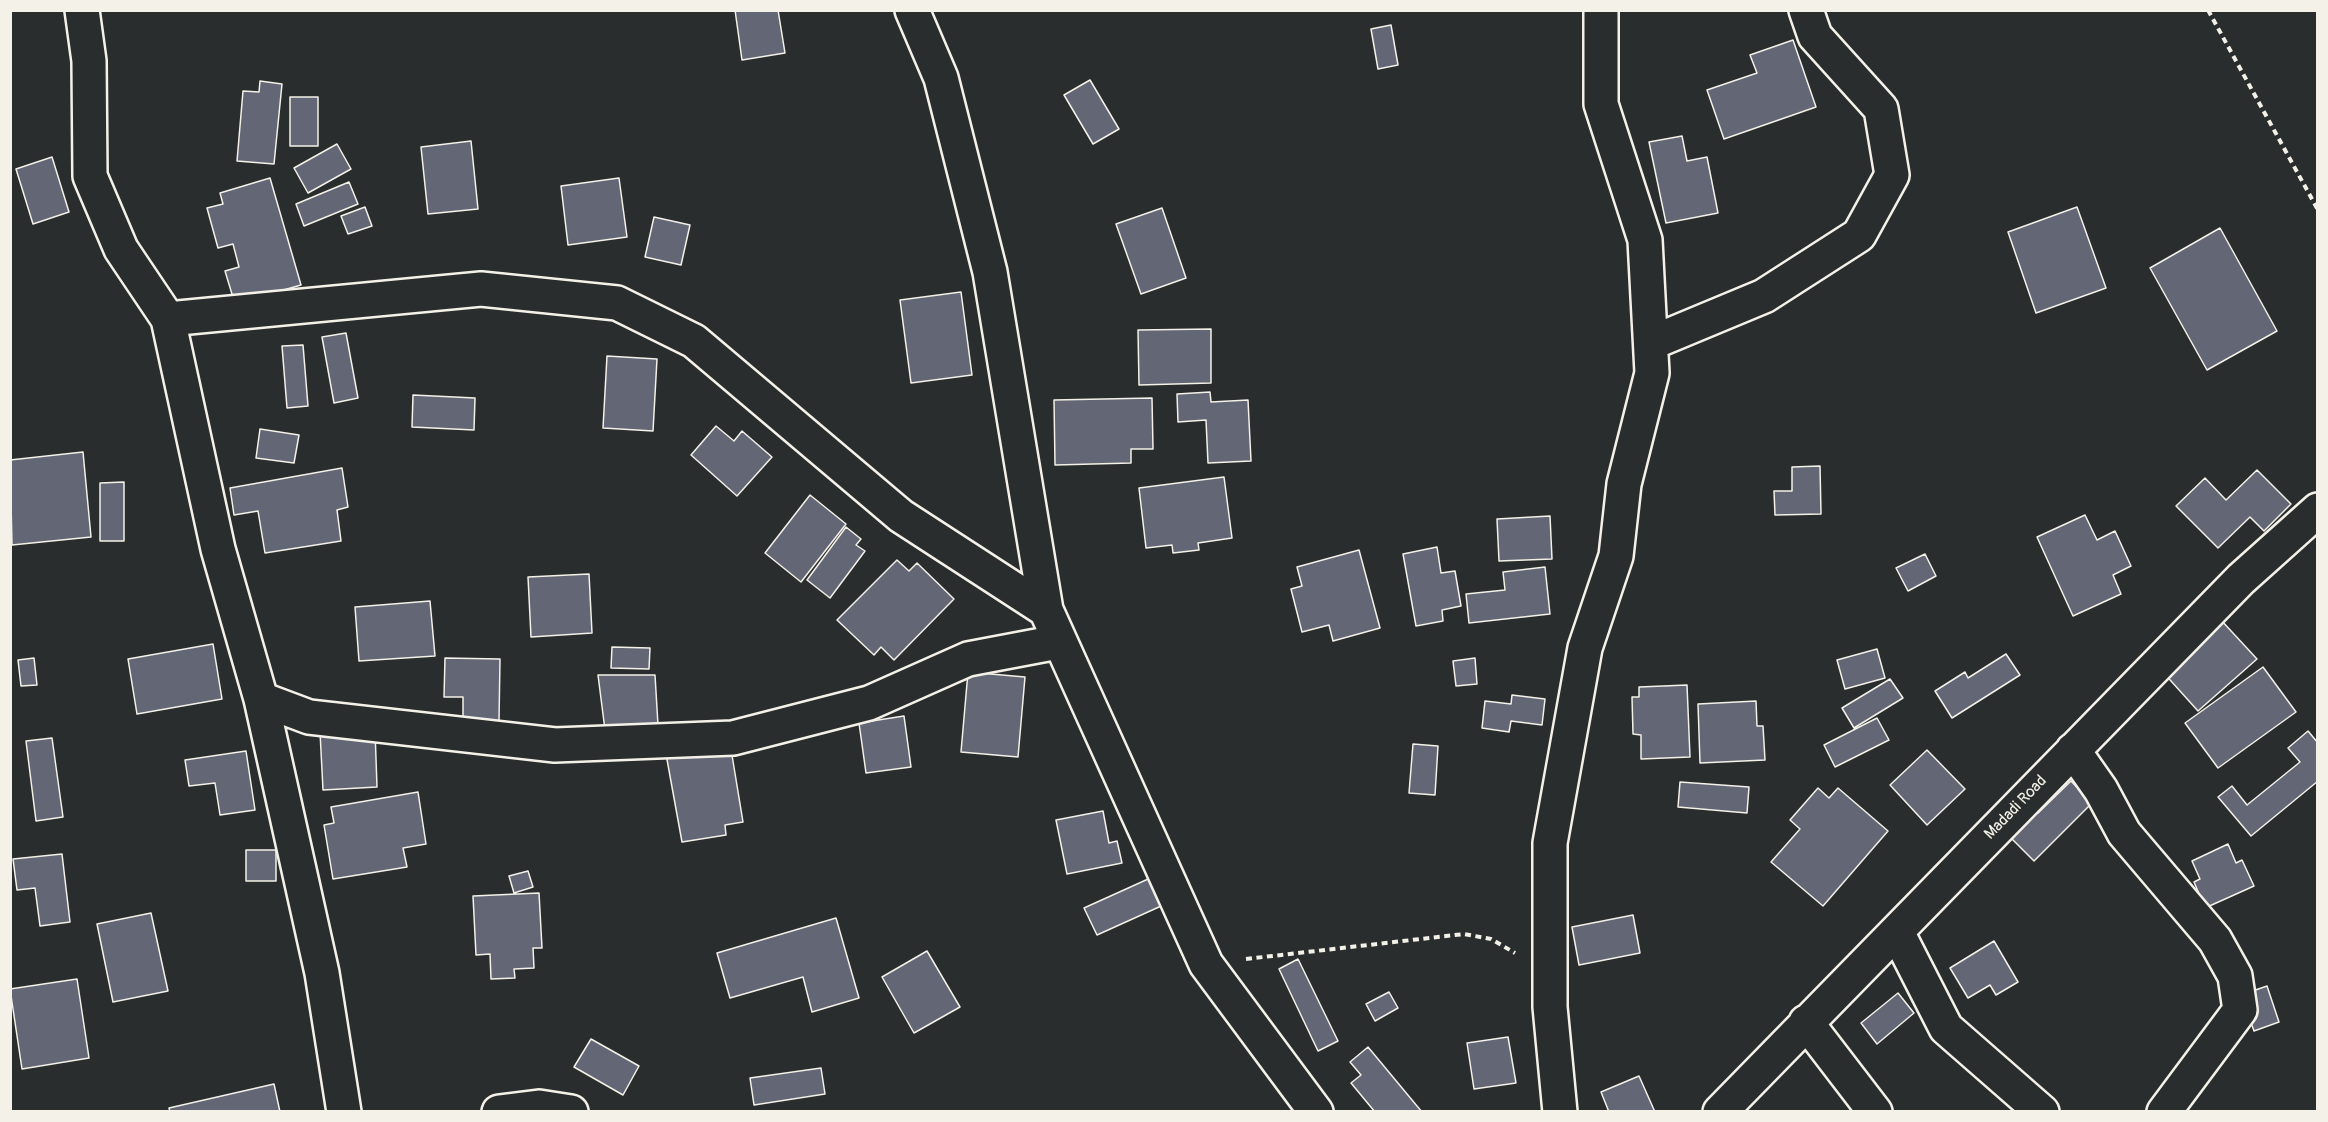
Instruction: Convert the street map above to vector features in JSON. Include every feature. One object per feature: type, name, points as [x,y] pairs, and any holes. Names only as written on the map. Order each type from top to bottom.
[{"type":"street","points":[[82,10],[89,61],[90,176],[121,249],[168,319],[218,549],[261,699],[322,973],[344,1112]]},
{"type":"street","points":[[912,10],[941,78],[990,272],[1046,610],[1058,642],[1206,964],[1316,1112]]},
{"type":"street","points":[[1560,1112],[1550,1007],[1550,843],[1585,648],[1616,556],[1624,484],[1652,373],[1645,240],[1601,104],[1601,10]]},
{"type":"street","points":[[1650,343],[1764,296],[1859,235],[1892,175],[1881,109],[1815,36],[1806,10]]},
{"type":"street","points":[[168,319],[481,289],[617,303],[694,341],[901,516],[1046,610]]},
{"type":"street","name":"Madadi Road","points":[[1720,1112],[2241,579],[2318,510]]},
{"type":"street","points":[[261,699],[309,717],[555,745],[733,738],[869,703],[968,659],[1058,642]]},
{"type":"street","points":[[2073,750],[2101,790],[2124,833],[2215,940],[2235,976],[2240,1010],[2164,1112]]},
{"type":"street","points":[[1897,932],[1946,1028],[2043,1112]]},
{"type":"street","points":[[1806,1022],[1875,1112]]},
{"type":"street","points":[[499,1112],[539,1107],[571,1112]]},
{"type":"path","points":[[2208,10],[2318,210]]},
{"type":"path","points":[[1206,964],[1464,934],[1491,939],[1550,975]]},
{"type":"building","points":[[735,10],[778,10],[785,53],[742,60]]},
{"type":"building","points":[[1391,25],[1398,65],[1378,69],[1371,29]]},
{"type":"building","points":[[1793,40],[1816,107],[1724,139],[1707,90],[1757,73],[1750,55]]},
{"type":"building","points":[[1090,80],[1119,129],[1093,144],[1064,95]]},
{"type":"building","points":[[260,81],[282,84],[274,164],[237,161],[243,91],[259,92]]},
{"type":"building","points":[[290,97],[318,97],[318,146],[290,146]]},
{"type":"building","points":[[1682,136],[1687,161],[1707,157],[1718,213],[1666,223],[1649,142]]},
{"type":"building","points":[[471,141],[478,209],[428,214],[421,147]]},
{"type":"building","points":[[337,144],[351,169],[308,193],[294,168]]},
{"type":"building","points":[[52,157],[69,212],[33,224],[16,169]]},
{"type":"building","points":[[270,178],[301,285],[235,304],[225,271],[239,267],[233,244],[218,248],[207,208],[223,204],[220,193]]},
{"type":"building","points":[[619,178],[627,237],[568,245],[561,186]]},
{"type":"building","points":[[349,182],[358,204],[304,226],[296,204]]},
{"type":"building","points":[[365,207],[372,226],[348,234],[341,216]]},
{"type":"building","points":[[2077,207],[2106,288],[2036,313],[2008,232]]},
{"type":"building","points":[[1162,208],[1186,278],[1141,294],[1116,224]]},
{"type":"building","points":[[654,217],[690,225],[681,265],[645,257]]},
{"type":"building","points":[[2220,228],[2277,331],[2207,370],[2150,268]]},
{"type":"building","points":[[961,292],[972,375],[911,383],[900,300]]},
{"type":"building","points":[[1211,329],[1211,383],[1139,385],[1138,330]]},
{"type":"building","points":[[346,333],[358,398],[334,403],[322,337]]},
{"type":"building","points":[[303,345],[308,406],[287,408],[282,346]]},
{"type":"building","points":[[607,356],[657,359],[653,431],[603,428]]},
{"type":"building","points":[[1210,392],[1211,402],[1248,400],[1251,461],[1208,463],[1206,420],[1178,422],[1177,394]]},
{"type":"building","points":[[413,395],[475,398],[474,430],[412,427]]},
{"type":"building","points":[[1152,398],[1153,449],[1131,449],[1131,463],[1055,465],[1054,400]]},
{"type":"building","points":[[716,426],[734,441],[742,431],[772,457],[737,496],[691,455]]},
{"type":"building","points":[[260,429],[299,435],[294,463],[256,458]]},
{"type":"building","points":[[83,452],[91,537],[12,545],[10,460]]},
{"type":"building","points":[[1820,466],[1821,514],[1775,515],[1774,491],[1792,491],[1792,467]]},
{"type":"building","points":[[342,468],[348,507],[337,510],[341,541],[265,553],[258,511],[234,515],[230,488]]},
{"type":"building","points":[[2257,470],[2291,504],[2264,531],[2250,517],[2218,548],[2176,506],[2205,478],[2226,500]]},
{"type":"building","points":[[1224,477],[1232,538],[1198,543],[1199,550],[1173,553],[1172,545],[1146,548],[1139,488]]},
{"type":"building","points":[[124,482],[124,541],[100,541],[100,483]]},
{"type":"building","points":[[810,495],[846,524],[801,582],[765,553]]},
{"type":"building","points":[[2085,515],[2097,540],[2115,531],[2131,566],[2113,575],[2121,594],[2073,616],[2037,537]]},
{"type":"building","points":[[1550,516],[1552,559],[1499,561],[1497,519]]},
{"type":"building","points":[[846,527],[861,539],[856,545],[865,551],[830,598],[807,580]]},
{"type":"building","points":[[1437,547],[1441,573],[1455,571],[1461,606],[1442,610],[1443,621],[1416,626],[1403,554]]},
{"type":"building","points":[[1359,550],[1380,628],[1333,641],[1329,625],[1302,632],[1291,589],[1302,586],[1297,567]]},
{"type":"building","points":[[1925,554],[1936,576],[1908,591],[1896,568]]},
{"type":"building","points":[[897,560],[909,571],[917,563],[954,599],[894,660],[881,647],[874,655],[837,620]]},
{"type":"building","points":[[1545,567],[1550,614],[1469,623],[1466,594],[1505,590],[1503,572]]},
{"type":"building","points":[[589,574],[592,633],[531,637],[528,577]]},
{"type":"building","points":[[430,601],[435,656],[359,661],[355,607]]},
{"type":"building","points":[[2220,619],[2257,659],[2198,711],[2162,671]]},
{"type":"building","points":[[213,644],[222,699],[137,714],[128,659]]},
{"type":"building","points":[[612,647],[650,648],[649,669],[611,668]]},
{"type":"building","points":[[1877,649],[1885,678],[1845,689],[1837,660]]},
{"type":"building","points":[[2006,654],[2020,675],[1952,718],[1935,691],[1965,672],[1968,678]]},
{"type":"building","points":[[34,658],[37,685],[21,686],[18,660]]},
{"type":"building","points":[[445,658],[500,659],[499,721],[463,720],[463,697],[444,697]]},
{"type":"building","points":[[1475,658],[1477,684],[1456,686],[1453,661]]},
{"type":"building","points":[[2263,667],[2296,712],[2218,768],[2185,723]]},
{"type":"building","points":[[968,672],[1025,677],[1018,757],[961,752]]},
{"type":"building","points":[[598,675],[655,675],[658,725],[605,730]]},
{"type":"building","points":[[1890,679],[1903,698],[1854,728],[1842,708]]},
{"type":"building","points":[[1687,685],[1690,757],[1641,759],[1641,735],[1633,734],[1632,697],[1639,697],[1639,687]]},
{"type":"building","points":[[1512,695],[1545,699],[1542,725],[1511,721],[1509,732],[1482,728],[1485,701],[1511,704]]},
{"type":"building","points":[[1756,701],[1757,726],[1763,726],[1765,760],[1700,763],[1698,704]]},
{"type":"building","points":[[904,716],[911,767],[866,773],[859,723]]},
{"type":"building","points":[[1877,718],[1889,740],[1835,767],[1824,745]]},
{"type":"building","points":[[375,730],[377,787],[323,790],[320,732]]},
{"type":"building","points":[[2308,731],[2318,743],[2318,781],[2251,836],[2218,797],[2232,786],[2247,805],[2300,762],[2288,748]]},
{"type":"building","points":[[52,738],[63,817],[36,821],[26,741]]},
{"type":"building","points":[[730,743],[743,822],[725,825],[726,835],[682,842],[666,754]]},
{"type":"building","points":[[1413,744],[1438,746],[1435,795],[1409,793]]},
{"type":"building","points":[[1927,750],[1965,789],[1927,825],[1890,785]]},
{"type":"building","points":[[246,751],[255,810],[220,815],[215,783],[189,786],[185,760]]},
{"type":"building","points":[[2071,781],[2092,803],[2034,861],[2001,828],[2027,802],[2038,813]]},
{"type":"building","points":[[1680,782],[1749,787],[1747,813],[1678,807]]},
{"type":"building","points":[[1818,788],[1829,798],[1838,788],[1888,831],[1823,906],[1771,862],[1800,829],[1790,820]]},
{"type":"building","points":[[418,792],[426,844],[403,848],[407,867],[333,879],[324,825],[334,823],[331,807]]},
{"type":"building","points":[[1103,811],[1109,843],[1117,841],[1122,863],[1067,874],[1056,820]]},
{"type":"building","points":[[2228,844],[2236,863],[2242,860],[2254,886],[2205,908],[2194,882],[2200,879],[2192,861]]},
{"type":"building","points":[[246,850],[276,850],[276,881],[246,881]]},
{"type":"building","points":[[62,854],[70,922],[40,926],[35,888],[17,890],[13,859]]},
{"type":"building","points":[[528,871],[533,887],[514,893],[509,876]]},
{"type":"building","points":[[1157,875],[1170,902],[1097,935],[1084,908]]},
{"type":"building","points":[[539,893],[542,948],[533,948],[534,968],[514,969],[515,978],[491,979],[490,954],[476,955],[473,896]]},
{"type":"building","points":[[151,913],[168,991],[113,1002],[97,924]]},
{"type":"building","points":[[1633,915],[1640,953],[1579,965],[1572,927]]},
{"type":"building","points":[[836,918],[859,998],[812,1012],[803,977],[730,998],[717,953]]},
{"type":"building","points":[[1994,941],[2018,982],[1996,995],[1990,985],[1968,998],[1950,968]]},
{"type":"building","points":[[927,951],[960,1007],[914,1033],[882,977]]},
{"type":"building","points":[[1298,959],[1338,1041],[1318,1051],[1279,969]]},
{"type":"building","points":[[77,979],[89,1058],[22,1069],[10,989]]},
{"type":"building","points":[[2267,986],[2279,1022],[2254,1031],[2241,995]]},
{"type":"building","points":[[1389,992],[1398,1008],[1375,1021],[1366,1004]]},
{"type":"building","points":[[1898,993],[1914,1013],[1877,1044],[1861,1023]]},
{"type":"building","points":[[1508,1037],[1516,1083],[1474,1089],[1467,1043]]},
{"type":"building","points":[[591,1039],[639,1066],[623,1095],[574,1067]]},
{"type":"building","points":[[1368,1047],[1422,1112],[1375,1112],[1351,1083],[1361,1075],[1350,1062]]},
{"type":"building","points":[[821,1068],[825,1094],[754,1105],[750,1078]]},
{"type":"building","points":[[1639,1076],[1655,1112],[1609,1112],[1601,1092]]},
{"type":"building","points":[[274,1084],[280,1112],[170,1112],[169,1108]]}]
